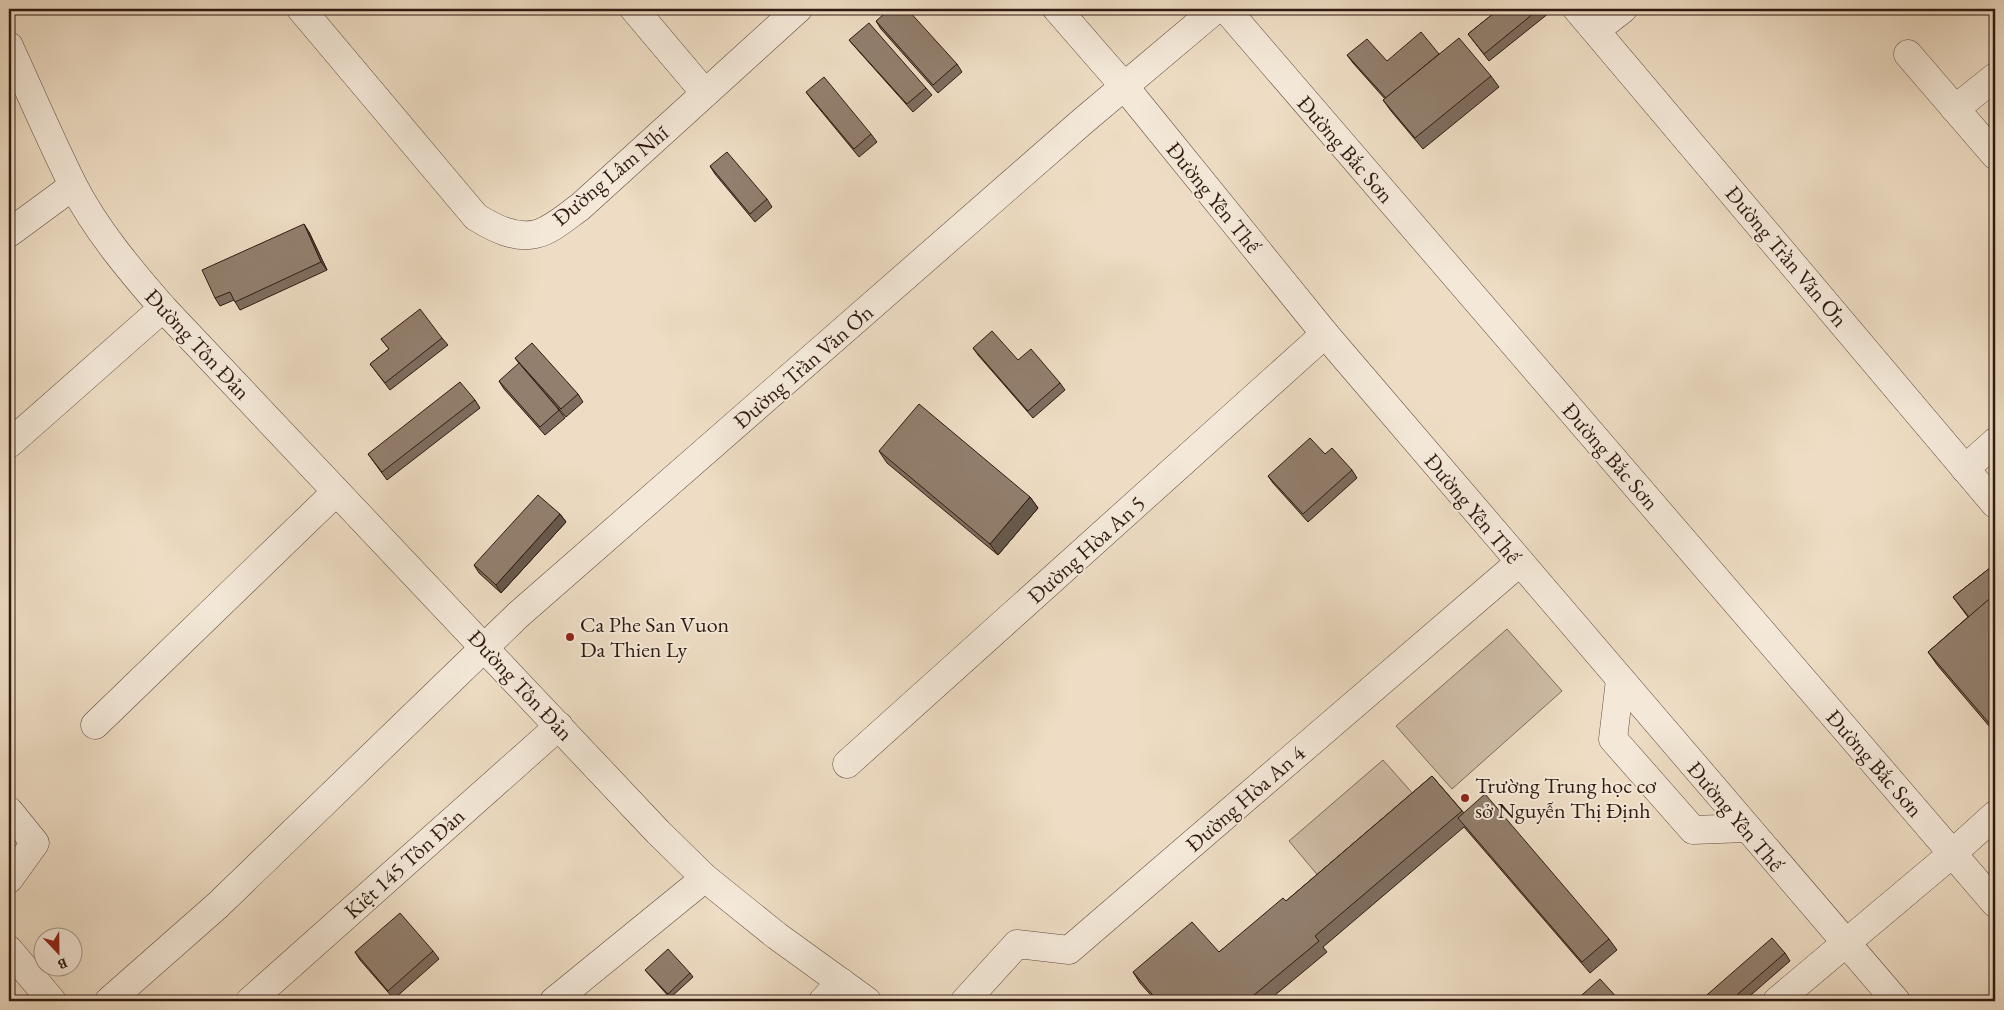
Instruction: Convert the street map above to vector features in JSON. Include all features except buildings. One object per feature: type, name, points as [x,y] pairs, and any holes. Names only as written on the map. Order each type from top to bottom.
[{"type":"street","name":"Đường Lâm Nhĩ","points":[[301,9],[476,218],[510,234],[536,234],[556,224],[580,206],[798,9]]},
{"type":"street","points":[[634,9],[706,93]]},
{"type":"street","name":"Đường Yên Thế","points":[[1057,9],[1124,86],[1325,334],[1896,1001]]},
{"type":"street","name":"Đường Trần Văn Ơn","points":[[109,1001],[218,905],[484,647],[1124,86],[1216,9]]},
{"type":"street","name":"Đường Bắc Sơn","points":[[1226,9],[1995,903]]},
{"type":"street","name":"Đường Trần Văn Ơn","points":[[1577,9],[1995,504]]},
{"type":"street","points":[[1596,30],[1623,9]]},
{"type":"street","name":"Đường Tôn Đản","points":[[9,46],[73,186],[99,229],[125,264],[163,308],[658,832],[705,878],[776,936],[832,992],[867,1001]]},
{"type":"street","points":[[1908,54],[1995,155]]},
{"type":"street","points":[[1955,109],[1995,76]]},
{"type":"street","points":[[9,233],[73,186]]},
{"type":"street","points":[[9,444],[163,308]]},
{"type":"street","name":"Đường Hòa An 5","points":[[847,764],[1325,334]]},
{"type":"street","points":[[1964,469],[1995,442]]},
{"type":"street","points":[[95,726],[336,492]]},
{"type":"street","name":"Đường Hòa An 4","points":[[965,1001],[1017,944],[1068,950],[1520,562]]},
{"type":"street","points":[[1620,680],[1613,739],[1693,830],[1746,828]]},
{"type":"street","name":"Kiệt 145 Tôn Đản","points":[[250,1001],[559,726]]},
{"type":"street","points":[[9,811],[35,844],[9,879]]},
{"type":"street","points":[[1777,1001],[1953,853],[1995,815]]},
{"type":"street","points":[[554,1001],[705,878]]},
{"type":"street","points":[[9,950],[52,1001]]},
{"type":"shaded area","points":[[1507,629],[1562,691],[1452,789],[1396,726]]},
{"type":"shaded area","points":[[1383,760],[1415,796],[1320,878],[1289,841]]},
{"type":"place","name":"Ca Phe San Vuon Da Thien Ly","points":[[570,637]]},
{"type":"place","name":"Trường Trung học cơ sở Nguyễn Thị Định","points":[[1465,798]]}]
